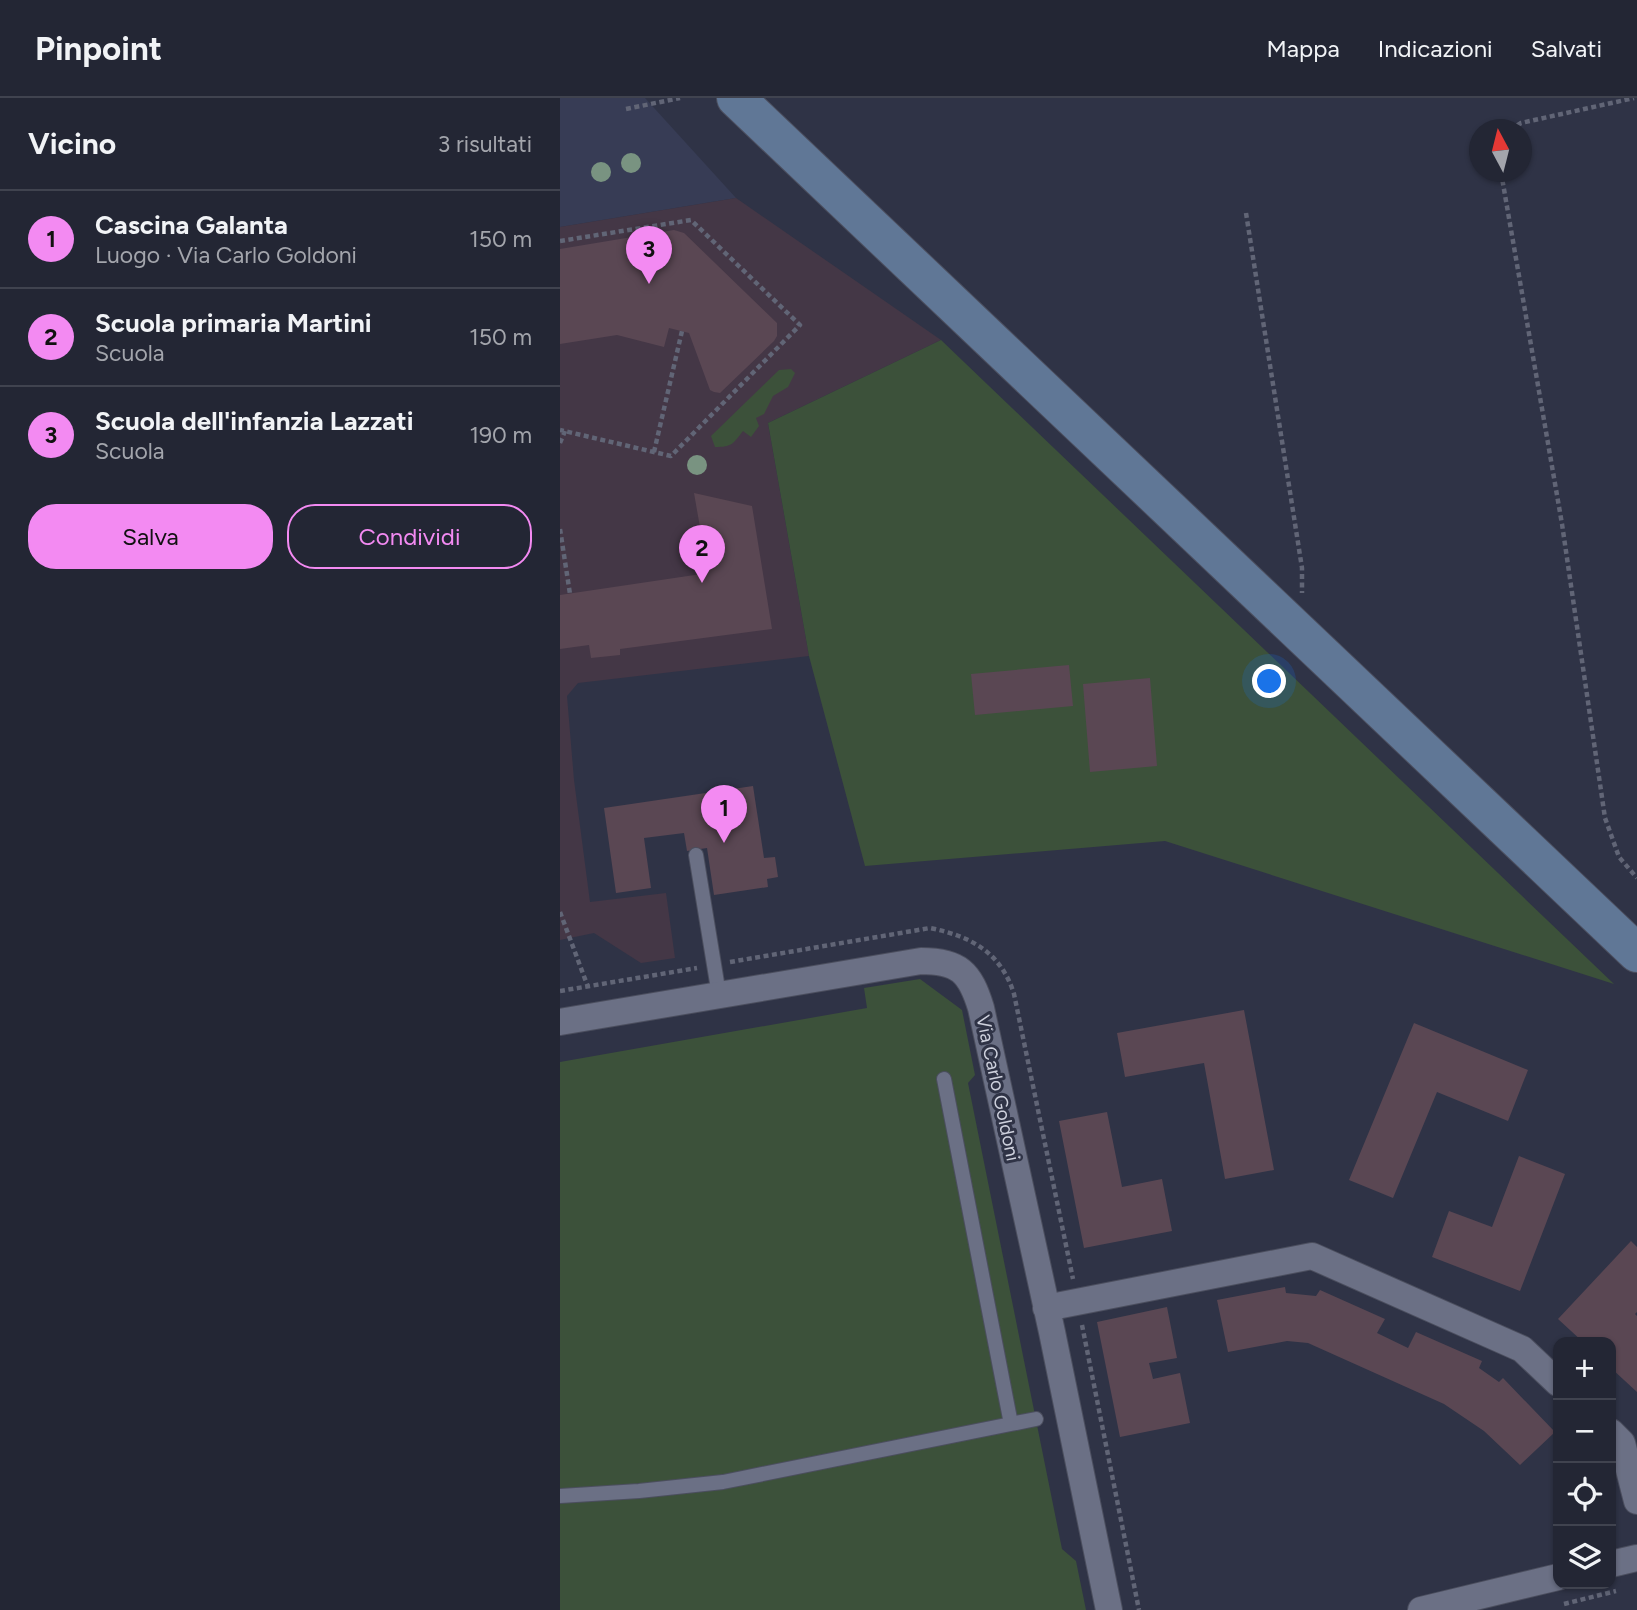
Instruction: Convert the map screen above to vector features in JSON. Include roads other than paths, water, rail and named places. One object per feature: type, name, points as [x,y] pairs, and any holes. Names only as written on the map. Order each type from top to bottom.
[{"type":"main road","points":[[736,98],[1637,953]]},
{"type":"street","name":"Via Carlo Goldoni","points":[[560,1022],[920,961],[939,961],[952,965],[966,975],[981,1008],[1109,1610]]},
{"type":"street","points":[[1046,1308],[1312,1256],[1522,1349],[1553,1378]]},
{"type":"street","points":[[1616,1437],[1622,1443],[1637,1501]]},
{"type":"street","points":[[1616,1563],[1637,1558]]},
{"type":"street","points":[[1422,1610],[1553,1578]]},
{"type":"lane","points":[[695,855],[719,995]]},
{"type":"lane","points":[[944,1079],[1011,1424]]},
{"type":"lane","points":[[560,1496],[639,1491],[732,1480],[1036,1419]]},
{"type":"place","name":"Scuola dell'infanzia Lazzati","points":[[649,284]]},
{"type":"place","name":"Scuola primaria Martini","points":[[702,583]]},
{"type":"place","name":"Cascina Galanta","points":[[724,843]]}]
